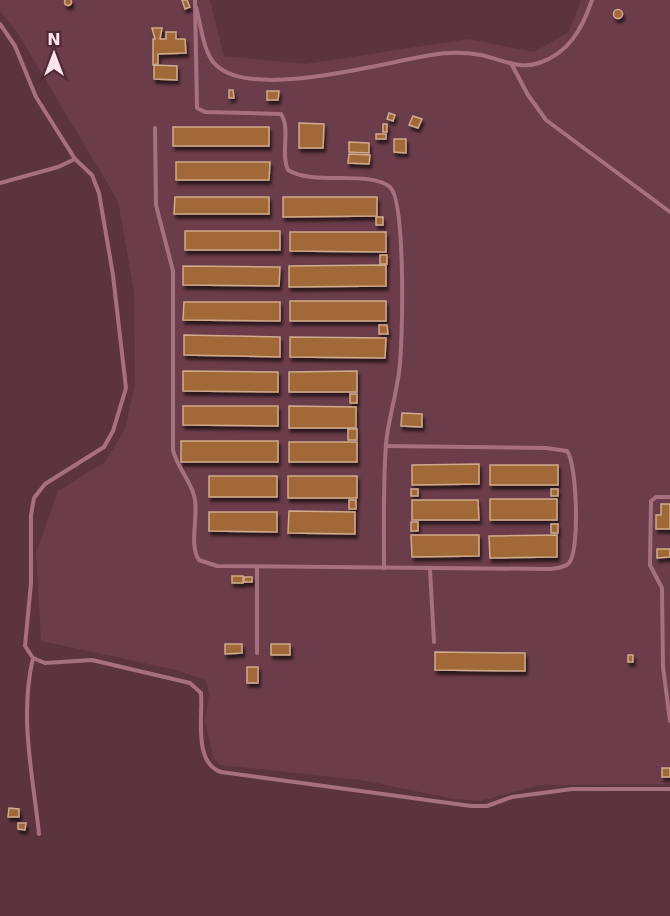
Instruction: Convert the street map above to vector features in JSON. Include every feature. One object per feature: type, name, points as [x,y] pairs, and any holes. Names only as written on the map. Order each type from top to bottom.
[{"type":"lane","points":[[195,1],[211,58],[217,66],[235,74],[304,79],[432,54],[461,52],[512,65],[537,64],[563,50],[580,30],[592,0]]},
{"type":"lane","points":[[195,1],[197,108],[205,112],[281,114],[284,122],[284,159],[288,170],[299,176],[376,181],[389,186],[394,192],[400,225],[400,364],[386,447],[384,568]]},
{"type":"lane","points":[[0,24],[15,46],[36,96],[75,159],[92,174],[99,193],[113,275],[126,388],[113,431],[104,447],[45,484],[34,498],[31,515],[30,597],[24,639],[28,653],[45,663],[92,660],[190,683],[201,693],[199,730],[209,764],[221,772],[471,806],[487,806],[512,797],[572,789],[670,789]]},
{"type":"lane","points":[[512,65],[528,95],[546,120],[664,208],[670,210]]},
{"type":"lane","points":[[155,128],[156,205],[173,271],[173,450],[195,498],[196,556],[210,566],[430,570],[551,569],[567,565],[573,555],[574,540],[572,458],[567,451],[555,448],[386,447]]},
{"type":"lane","points":[[0,183],[58,167],[75,159]]},
{"type":"lane","points":[[670,497],[656,497],[651,501],[650,562],[662,588],[664,677],[670,721]]},
{"type":"lane","points":[[257,567],[257,653]]},
{"type":"lane","points":[[430,570],[434,642]]},
{"type":"lane","points":[[33,658],[28,681],[26,736],[39,834]]},
{"type":"shaded area","points":[[0,0],[210,0],[224,56],[306,64],[468,39],[534,52],[569,32],[581,0],[670,0],[670,784],[540,785],[480,801],[454,799],[361,780],[220,765],[213,757],[205,721],[209,694],[206,680],[176,670],[41,641],[36,553],[58,491],[105,462],[125,429],[135,384],[134,292],[118,201],[17,32],[0,11]]},
{"type":"building","points":[[68,-2],[72,2],[68,6],[64,2]]},
{"type":"building","points":[[182,0],[187,0],[190,7],[185,9]]},
{"type":"building","points":[[618,10],[622,14],[618,18],[614,14]]},
{"type":"building","points":[[152,28],[162,28],[160,39],[166,39],[166,32],[176,32],[176,39],[185,39],[186,53],[158,54],[158,64],[153,65],[153,39],[155,39]]},
{"type":"building","points":[[154,65],[177,66],[177,80],[154,79]]},
{"type":"building","points":[[229,90],[233,90],[234,98],[229,98]]},
{"type":"building","points":[[267,91],[279,91],[278,100],[267,100]]},
{"type":"building","points":[[389,113],[395,115],[393,121],[387,119]]},
{"type":"building","points":[[413,116],[422,119],[418,128],[409,125]]},
{"type":"building","points":[[299,123],[324,124],[323,148],[299,148]]},
{"type":"building","points":[[383,124],[387,124],[387,132],[383,132]]},
{"type":"building","points":[[173,127],[269,127],[269,146],[173,146]]},
{"type":"building","points":[[376,134],[386,134],[386,139],[376,139]]},
{"type":"building","points":[[394,139],[406,139],[406,153],[394,152]]},
{"type":"building","points":[[349,142],[369,143],[369,153],[349,152]]},
{"type":"building","points":[[349,154],[370,155],[369,164],[348,163]]},
{"type":"building","points":[[176,162],[270,162],[269,180],[176,180]]},
{"type":"building","points":[[175,197],[269,197],[269,214],[174,214]]},
{"type":"building","points":[[283,197],[377,197],[377,216],[283,217]]},
{"type":"building","points":[[376,217],[383,217],[383,225],[376,225]]},
{"type":"building","points":[[185,231],[280,231],[280,250],[185,250]]},
{"type":"building","points":[[290,232],[386,232],[386,252],[290,251]]},
{"type":"building","points":[[380,255],[387,255],[387,264],[380,264]]},
{"type":"building","points":[[386,265],[386,286],[289,287],[289,266]]},
{"type":"building","points":[[183,266],[280,267],[279,286],[183,285]]},
{"type":"building","points":[[290,301],[386,301],[386,321],[290,321]]},
{"type":"building","points":[[184,302],[280,302],[280,321],[183,320]]},
{"type":"building","points":[[379,325],[387,325],[388,334],[379,334]]},
{"type":"building","points":[[184,335],[280,337],[280,357],[184,355]]},
{"type":"building","points":[[290,337],[386,338],[385,358],[290,357]]},
{"type":"building","points":[[183,371],[278,372],[278,392],[183,391]]},
{"type":"building","points":[[357,371],[357,392],[289,392],[289,372]]},
{"type":"building","points":[[350,394],[357,394],[357,403],[350,403]]},
{"type":"building","points":[[183,406],[278,406],[278,426],[183,425]]},
{"type":"building","points":[[289,406],[356,407],[356,428],[289,428]]},
{"type":"building","points":[[402,413],[422,414],[422,427],[401,426]]},
{"type":"building","points":[[348,429],[357,429],[357,440],[348,440]]},
{"type":"building","points":[[181,441],[278,441],[278,462],[181,462]]},
{"type":"building","points":[[289,442],[357,442],[357,462],[289,462]]},
{"type":"building","points":[[479,464],[479,484],[412,485],[412,465]]},
{"type":"building","points":[[490,465],[558,465],[558,485],[490,485]]},
{"type":"building","points":[[209,476],[277,476],[277,497],[209,497]]},
{"type":"building","points":[[288,476],[357,476],[357,498],[288,498]]},
{"type":"building","points":[[411,489],[418,489],[418,496],[411,496]]},
{"type":"building","points":[[551,489],[558,489],[558,496],[551,496]]},
{"type":"building","points":[[490,499],[557,499],[557,520],[490,520]]},
{"type":"building","points":[[349,500],[356,500],[356,509],[349,509]]},
{"type":"building","points":[[412,500],[478,500],[479,520],[412,520]]},
{"type":"building","points":[[661,504],[670,504],[670,529],[656,529],[656,515],[661,515]]},
{"type":"building","points":[[289,511],[355,512],[355,534],[288,533]]},
{"type":"building","points":[[209,512],[277,512],[277,532],[209,531]]},
{"type":"building","points":[[411,522],[418,522],[418,531],[411,531]]},
{"type":"building","points":[[551,524],[558,524],[558,533],[551,533]]},
{"type":"building","points":[[411,535],[479,535],[479,556],[412,557]]},
{"type":"building","points":[[557,535],[557,557],[490,558],[489,536]]},
{"type":"building","points":[[657,549],[670,549],[670,557],[657,558]]},
{"type":"building","points":[[232,576],[243,576],[243,583],[232,583]]},
{"type":"building","points":[[244,577],[252,577],[252,582],[244,582]]},
{"type":"building","points":[[225,644],[242,644],[242,653],[225,654]]},
{"type":"building","points":[[271,644],[290,644],[290,655],[271,655]]},
{"type":"building","points":[[435,652],[525,653],[525,671],[435,670]]},
{"type":"building","points":[[628,655],[633,655],[633,662],[628,662]]},
{"type":"building","points":[[247,667],[258,667],[258,683],[247,683]]},
{"type":"building","points":[[662,768],[670,768],[670,777],[662,777]]},
{"type":"building","points":[[9,808],[19,809],[19,817],[8,817]]},
{"type":"building","points":[[18,823],[26,823],[25,830],[18,829]]}]
